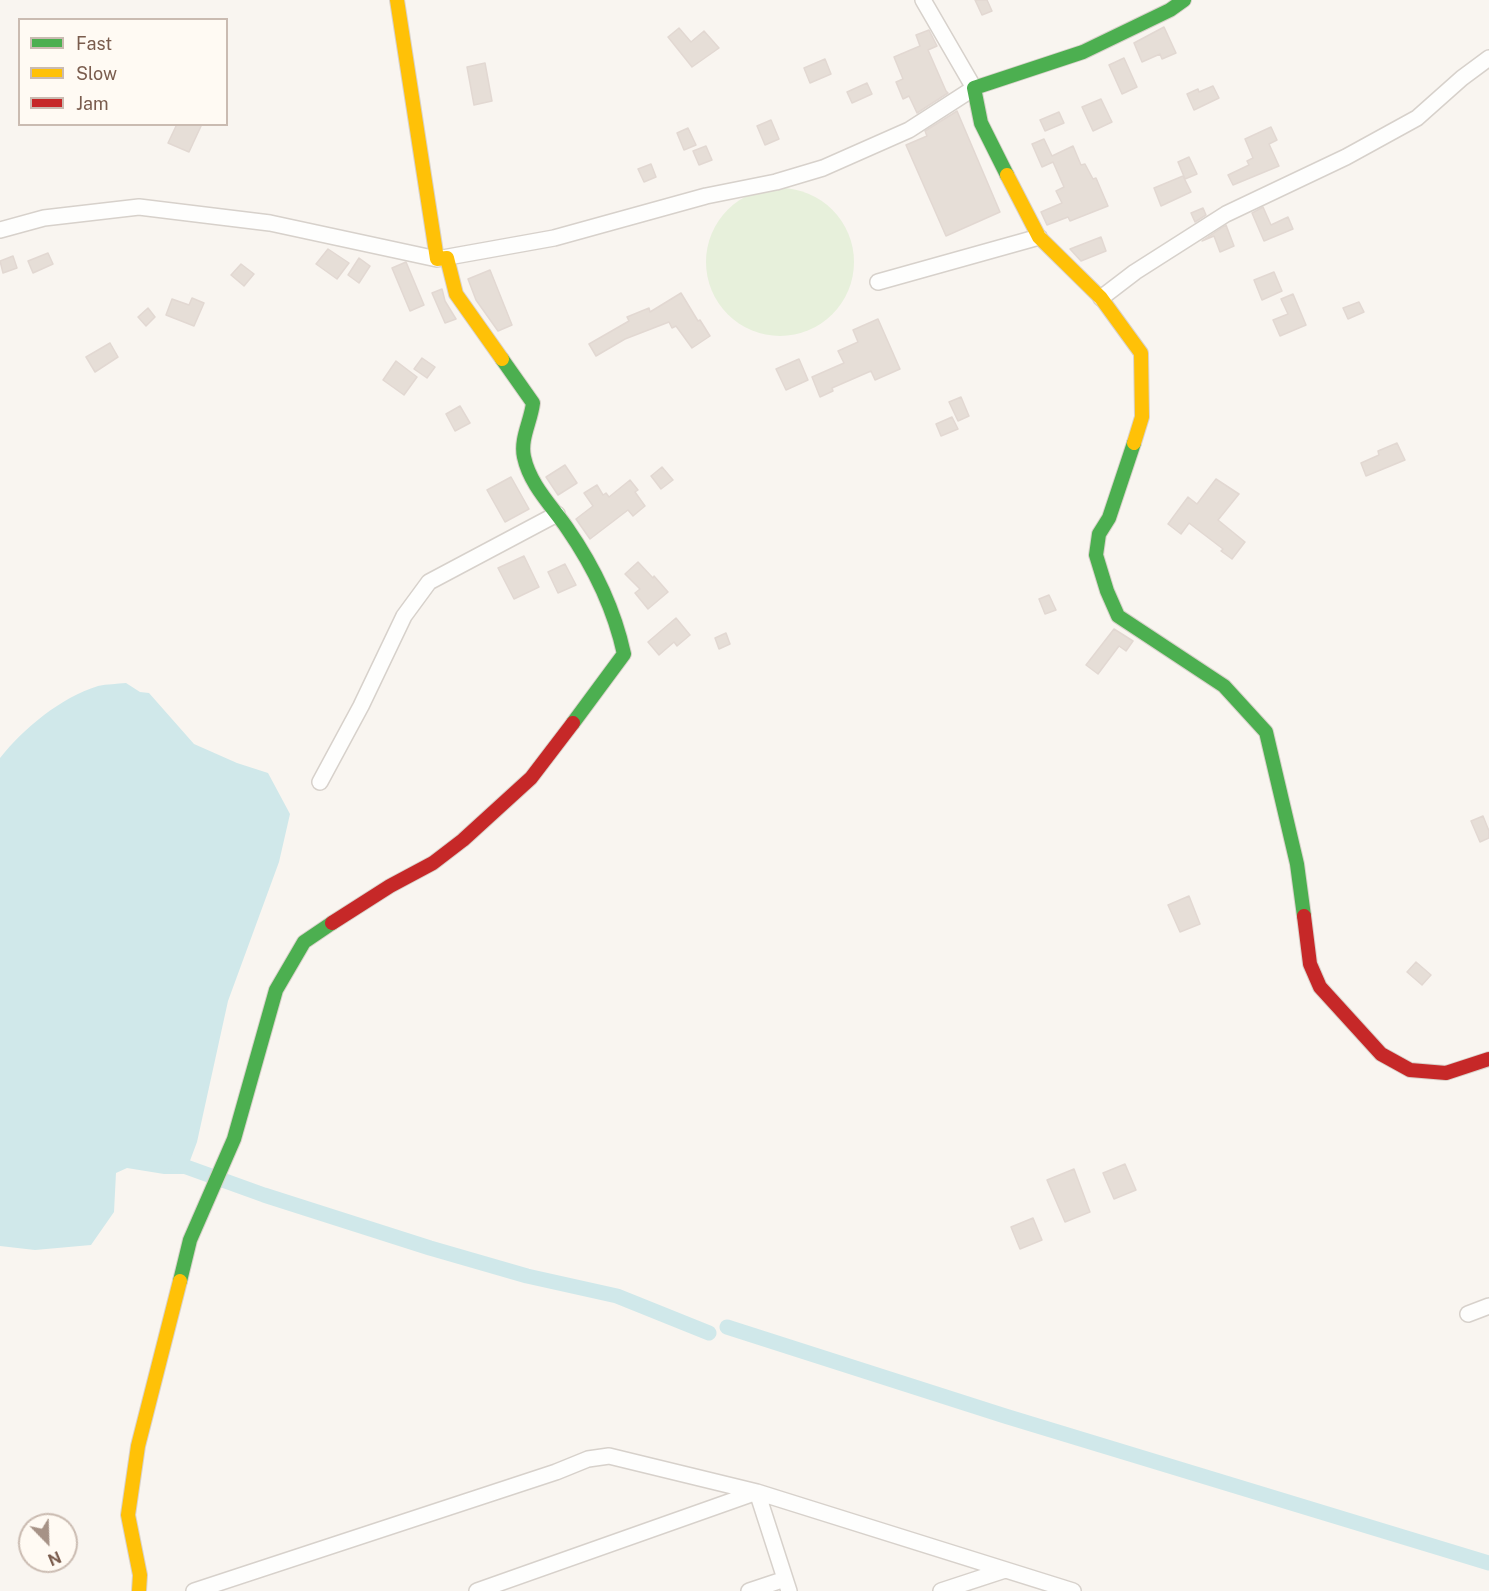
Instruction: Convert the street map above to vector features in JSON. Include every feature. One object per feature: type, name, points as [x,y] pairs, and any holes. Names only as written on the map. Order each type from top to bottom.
[{"type":"street","points":[[397,0],[437,259]]},
{"type":"street","points":[[923,0],[974,88],[981,123],[1039,237],[1101,298],[1141,353],[1142,417],[1108,518],[1098,534],[1096,555],[1107,591],[1118,616],[1224,686],[1266,732],[1297,864],[1310,964],[1320,987],[1381,1054],[1410,1070],[1446,1073],[1489,1059]]},
{"type":"street","points":[[437,259],[554,238],[706,196],[776,182],[823,168],[909,130],[974,88],[1083,52],[1170,10],[1184,0]]},
{"type":"street","points":[[1101,298],[1135,272],[1226,214],[1346,157],[1417,118],[1462,78],[1489,58]]},
{"type":"street","points":[[0,230],[44,218],[139,207],[270,223],[437,259],[447,258],[456,294],[533,403],[523,455],[531,478],[575,540],[608,597],[619,626],[624,654],[531,778],[463,840],[433,863],[390,886],[304,942],[276,990],[234,1139],[190,1240],[138,1446],[128,1515],[140,1575],[139,1591]]},
{"type":"street","points":[[878,282],[1039,237]]},
{"type":"street","points":[[320,782],[361,706],[404,616],[429,582],[557,514]]},
{"type":"street","points":[[1468,1314],[1489,1306]]},
{"type":"street","points":[[194,1591],[556,1473],[588,1459],[609,1456],[757,1492],[1073,1591]]},
{"type":"street","points":[[748,1591],[787,1585],[757,1492]]},
{"type":"street","points":[[477,1591],[757,1492]]},
{"type":"street","points":[[941,1591],[1005,1570]]},
{"type":"green space","points":[[780,188],[808,193],[833,209],[849,234],[854,262],[849,290],[833,315],[808,331],[780,336],[752,331],[727,315],[711,290],[706,262],[711,234],[727,209],[752,193]]},
{"type":"water","points":[[126,683],[140,692],[149,693],[194,744],[237,763],[268,773],[290,814],[279,862],[228,1001],[197,1142],[185,1174],[164,1174],[127,1168],[116,1173],[114,1212],[91,1245],[35,1250],[0,1246],[0,758],[32,725],[70,698],[98,686]]},
{"type":"building","points":[[975,0],[987,0],[992,11],[982,15]]},
{"type":"building","points":[[1164,27],[1176,53],[1162,59],[1160,54],[1142,62],[1134,43]]},
{"type":"building","points":[[679,28],[691,42],[704,31],[719,48],[692,67],[668,37]]},
{"type":"building","points":[[929,30],[937,46],[928,50],[948,93],[917,113],[909,96],[903,99],[896,82],[903,79],[894,57],[920,46],[916,35]]},
{"type":"building","points":[[1124,58],[1137,87],[1122,94],[1109,65]]},
{"type":"building","points":[[825,59],[831,74],[810,83],[804,68]]},
{"type":"building","points":[[485,63],[492,101],[474,105],[467,67]]},
{"type":"building","points":[[867,83],[872,94],[852,103],[847,92]]},
{"type":"building","points":[[1213,86],[1219,98],[1194,110],[1187,94]]},
{"type":"building","points":[[1101,99],[1112,122],[1093,131],[1082,107]]},
{"type":"building","points":[[957,111],[1000,212],[946,236],[906,145],[927,136],[925,131]]},
{"type":"building","points":[[1059,112],[1064,123],[1045,131],[1040,120]]},
{"type":"building","points":[[771,120],[779,139],[765,145],[757,126]]},
{"type":"building","points":[[176,126],[201,126],[189,152],[168,143]]},
{"type":"building","points":[[1271,127],[1277,140],[1269,144],[1279,166],[1233,185],[1228,175],[1249,165],[1247,161],[1253,158],[1245,139]]},
{"type":"building","points":[[688,128],[696,145],[684,150],[677,133]]},
{"type":"building","points":[[1044,139],[1052,156],[1073,146],[1081,165],[1085,164],[1093,179],[1096,178],[1108,206],[1070,221],[1068,217],[1047,225],[1041,212],[1062,203],[1056,191],[1064,187],[1053,162],[1042,167],[1032,144]]},
{"type":"building","points":[[706,146],[712,160],[699,165],[693,151]]},
{"type":"building","points":[[1189,157],[1197,174],[1185,179],[1178,162]]},
{"type":"building","points":[[651,164],[656,177],[644,182],[638,169]]},
{"type":"building","points":[[1183,176],[1191,192],[1161,206],[1154,188]]},
{"type":"building","points":[[1263,207],[1271,225],[1288,217],[1293,229],[1264,241],[1252,213]]},
{"type":"building","points":[[1203,208],[1206,215],[1195,222],[1191,213]]},
{"type":"building","points":[[1226,225],[1234,246],[1220,252],[1214,236],[1202,241]]},
{"type":"building","points":[[1101,237],[1106,251],[1081,261],[1070,249]]},
{"type":"building","points":[[328,249],[349,263],[337,279],[316,264]]},
{"type":"building","points":[[48,253],[53,264],[33,273],[28,261]]},
{"type":"building","points":[[13,256],[17,268],[3,273],[0,261]]},
{"type":"building","points":[[359,258],[370,266],[359,283],[348,275]]},
{"type":"building","points":[[406,262],[424,305],[410,311],[392,268]]},
{"type":"building","points":[[241,264],[254,274],[244,286],[231,275]]},
{"type":"building","points":[[490,270],[512,325],[498,331],[476,300],[468,279]]},
{"type":"building","points":[[1274,272],[1282,291],[1262,300],[1254,280]]},
{"type":"building","points":[[442,289],[445,301],[456,319],[445,323],[432,293]]},
{"type":"building","points":[[681,293],[710,336],[692,348],[676,326],[672,328],[669,322],[625,339],[596,356],[589,344],[629,321],[627,317],[649,308],[650,312]]},
{"type":"building","points":[[1293,294],[1306,325],[1280,336],[1273,320],[1288,314],[1281,299]]},
{"type":"building","points":[[192,298],[204,303],[194,326],[166,315],[172,299],[189,305]]},
{"type":"building","points":[[1359,302],[1364,312],[1348,319],[1343,308]]},
{"type":"building","points":[[148,308],[155,317],[146,326],[138,317]]},
{"type":"building","points":[[878,319],[900,369],[875,380],[871,371],[832,388],[833,391],[820,397],[812,377],[844,363],[838,351],[858,342],[853,330]]},
{"type":"building","points":[[110,343],[118,357],[95,372],[86,357]]},
{"type":"building","points":[[422,358],[435,367],[427,378],[414,369]]},
{"type":"building","points":[[799,359],[808,380],[786,390],[776,369]]},
{"type":"building","points":[[396,361],[417,377],[404,395],[383,380]]},
{"type":"building","points":[[961,397],[969,416],[958,421],[949,402]]},
{"type":"building","points":[[460,406],[470,423],[455,431],[446,414]]},
{"type":"building","points":[[952,417],[958,429],[941,436],[936,424]]},
{"type":"building","points":[[1397,443],[1405,460],[1366,476],[1361,463],[1379,455],[1378,451]]},
{"type":"building","points":[[565,465],[577,483],[558,495],[546,477]]},
{"type":"building","points":[[662,467],[673,480],[661,489],[651,476]]},
{"type":"building","points":[[511,477],[529,509],[505,522],[487,490]]},
{"type":"building","points":[[1216,479],[1239,494],[1218,520],[1245,542],[1232,559],[1221,551],[1223,549],[1189,523],[1181,534],[1168,524],[1188,497],[1197,504]]},
{"type":"building","points":[[630,480],[638,490],[635,492],[645,506],[633,516],[628,510],[590,539],[576,519],[593,506],[584,493],[597,485],[603,495],[606,493],[609,497]]},
{"type":"building","points":[[524,556],[539,587],[514,599],[498,568]]},
{"type":"building","points":[[638,562],[668,592],[648,609],[635,593],[640,589],[625,574]]},
{"type":"building","points":[[565,564],[576,585],[558,593],[548,572]]},
{"type":"building","points":[[1049,595],[1056,610],[1045,614],[1039,599]]},
{"type":"building","points":[[676,618],[690,635],[677,646],[674,642],[659,655],[648,642]]},
{"type":"building","points":[[1114,629],[1133,641],[1126,651],[1119,646],[1098,674],[1086,665]]},
{"type":"building","points":[[726,633],[730,644],[719,649],[715,638]]},
{"type":"building","points":[[1483,816],[1489,831],[1489,838],[1480,842],[1471,821]]},
{"type":"building","points":[[1189,896],[1200,924],[1180,932],[1168,905]]},
{"type":"building","points":[[1416,962],[1431,975],[1422,985],[1407,972]]},
{"type":"building","points":[[1125,1164],[1136,1190],[1114,1199],[1103,1173]]},
{"type":"building","points":[[1074,1169],[1090,1212],[1065,1222],[1047,1180]]},
{"type":"building","points":[[1033,1218],[1042,1240],[1020,1249],[1011,1227]]},
{"type":"waterway","points":[[167,1160],[264,1195],[430,1248],[527,1276],[617,1296],[709,1333]]},
{"type":"waterway","points":[[727,1327],[1005,1416],[1489,1563]]},
{"type":"traffic: fast","points":[[1007,175],[981,123],[974,88],[1083,52],[1170,10],[1184,0]]},
{"type":"traffic: fast","points":[[502,359],[533,403],[523,444],[524,457],[531,477],[567,528],[594,573],[615,620],[624,654],[573,723]]},
{"type":"traffic: fast","points":[[1134,443],[1109,518],[1099,534],[1096,555],[1107,591],[1118,616],[1224,686],[1266,732],[1297,864],[1304,916]]},
{"type":"traffic: fast","points":[[180,1281],[190,1240],[234,1139],[276,990],[304,942],[332,923]]},
{"type":"traffic: slow","points":[[397,0],[437,259],[447,258],[456,294],[502,359]]},
{"type":"traffic: slow","points":[[1007,175],[1039,237],[1101,298],[1141,353],[1142,417],[1134,443]]},
{"type":"traffic: slow","points":[[139,1591],[140,1575],[128,1515],[138,1446],[180,1281]]},
{"type":"traffic: jam","points":[[332,923],[390,886],[433,863],[463,840],[531,778],[573,723]]},
{"type":"traffic: jam","points":[[1304,916],[1310,964],[1320,987],[1381,1054],[1410,1070],[1446,1073],[1489,1059]]}]
